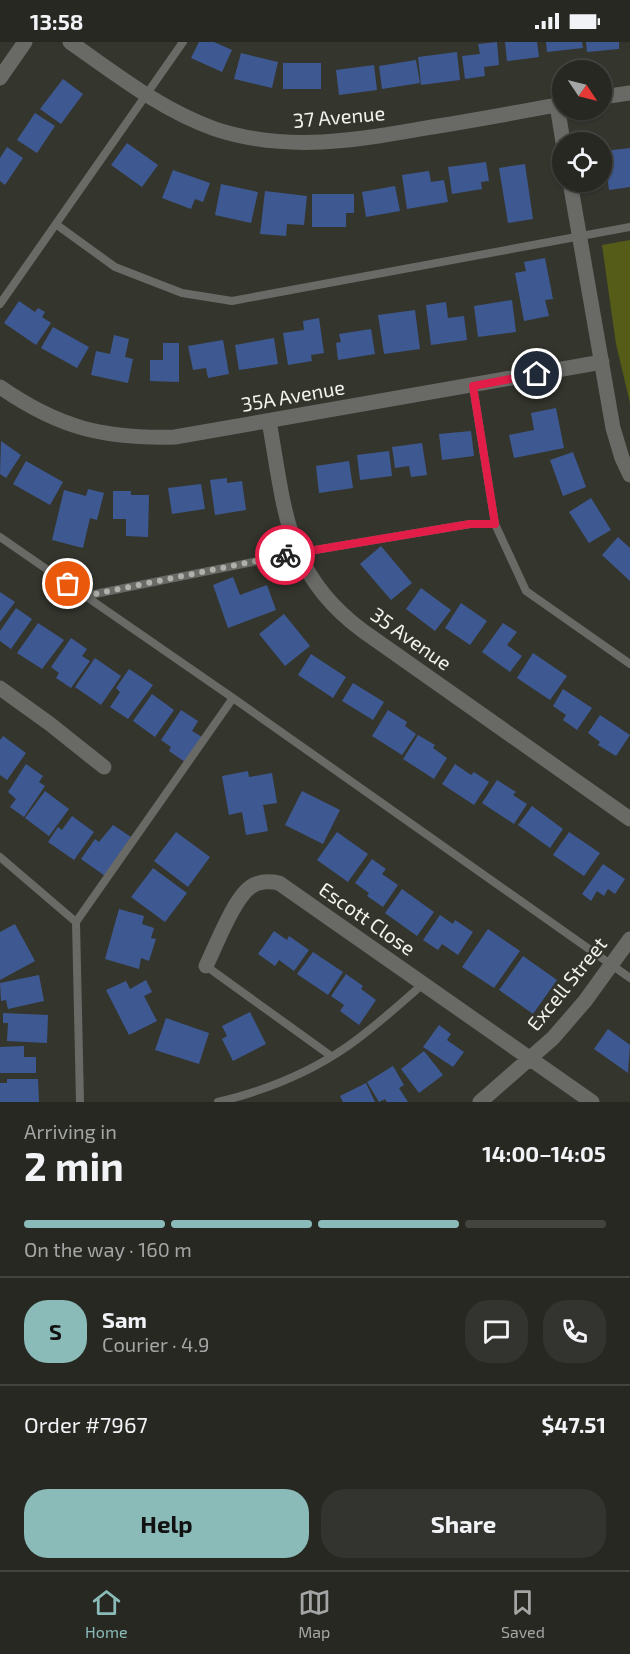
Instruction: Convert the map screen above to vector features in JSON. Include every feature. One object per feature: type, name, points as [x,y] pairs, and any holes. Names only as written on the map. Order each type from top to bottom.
[{"type":"street","points":[[0,78],[25,42]]},
{"type":"street","name":"37 Avenue","points":[[70,42],[145,94],[176,112],[216,129],[285,143],[352,141],[552,106]]},
{"type":"street","points":[[612,96],[630,93]]},
{"type":"street","points":[[572,192],[613,428],[630,475]]},
{"type":"street","name":"35A Avenue","points":[[0,387],[24,404],[77,428],[115,435],[176,437],[602,362]]},
{"type":"street","name":"35 Avenue","points":[[269,421],[286,522],[304,567],[326,599],[351,623],[630,819]]},
{"type":"street","points":[[0,688],[104,767]]},
{"type":"street","name":"Escott Close","points":[[206,966],[243,894],[258,883],[272,882],[286,887],[592,1102]]},
{"type":"street","name":"Excell Street","points":[[480,1102],[530,1059],[572,1018],[630,939]]},
{"type":"lane","points":[[0,304],[183,42]]},
{"type":"lane","points":[[57,225],[115,267],[182,293],[232,301],[630,227]]},
{"type":"lane","points":[[473,386],[495,524],[526,591],[630,664]]},
{"type":"lane","points":[[85,596],[297,553],[470,524],[495,524]]},
{"type":"lane","points":[[0,537],[630,978]]},
{"type":"lane","points":[[80,1102],[76,922],[233,698]]},
{"type":"lane","points":[[0,857],[76,922]]},
{"type":"lane","points":[[206,966],[331,1056]]},
{"type":"lane","points":[[218,1102],[289,1079],[331,1056],[361,1037],[423,984]]},
{"type":"green space","points":[[630,240],[630,403],[616,344],[602,245]]},
{"type":"building","points":[[199,42],[214,42],[232,50],[222,72],[191,58]]},
{"type":"building","points":[[497,42],[499,65],[484,67],[485,76],[465,79],[462,56],[480,54],[478,44]]},
{"type":"building","points":[[505,42],[537,42],[539,57],[507,61]]},
{"type":"building","points":[[546,42],[582,42],[583,48],[547,52]]},
{"type":"building","points":[[586,42],[619,42],[619,49],[587,52]]},
{"type":"building","points":[[457,52],[460,80],[421,85],[418,57]]},
{"type":"building","points":[[241,53],[278,62],[272,88],[234,79]]},
{"type":"building","points":[[416,60],[420,83],[382,89],[379,66]]},
{"type":"building","points":[[283,63],[321,63],[321,89],[283,89]]},
{"type":"building","points":[[374,65],[377,90],[339,95],[336,70]]},
{"type":"building","points":[[63,79],[83,94],[61,124],[40,109]]},
{"type":"building","points":[[35,113],[55,126],[37,153],[17,140]]},
{"type":"building","points":[[127,143],[158,165],[142,187],[111,165]]},
{"type":"building","points":[[7,147],[23,158],[5,185],[0,181],[0,158]]},
{"type":"building","points":[[630,148],[630,187],[612,190],[612,150]]},
{"type":"building","points":[[486,162],[489,181],[481,182],[482,189],[452,194],[448,167]]},
{"type":"building","points":[[525,164],[533,219],[508,223],[499,168]]},
{"type":"building","points":[[173,170],[210,183],[203,202],[195,199],[191,209],[162,198]]},
{"type":"building","points":[[429,171],[431,182],[444,180],[448,202],[407,209],[402,175]]},
{"type":"building","points":[[221,184],[258,192],[251,223],[215,215]]},
{"type":"building","points":[[395,186],[400,211],[366,217],[362,192]]},
{"type":"building","points":[[265,191],[307,196],[304,225],[287,224],[286,236],[260,234]]},
{"type":"building","points":[[312,194],[354,194],[354,213],[346,213],[346,227],[312,227]]},
{"type":"building","points":[[545,258],[553,299],[545,300],[549,316],[524,321],[515,273],[526,271],[524,262]]},
{"type":"building","points":[[512,300],[516,332],[478,337],[474,306]]},
{"type":"building","points":[[19,301],[35,312],[38,308],[45,312],[42,317],[51,323],[36,345],[4,323]]},
{"type":"building","points":[[446,302],[448,318],[464,316],[467,340],[431,345],[426,305]]},
{"type":"building","points":[[415,310],[420,349],[384,354],[378,315]]},
{"type":"building","points":[[319,318],[324,353],[311,355],[312,361],[288,365],[283,333],[304,330],[303,321]]},
{"type":"building","points":[[53,327],[89,347],[77,368],[41,348]]},
{"type":"building","points":[[371,329],[375,354],[338,360],[336,343],[341,342],[339,334]]},
{"type":"building","points":[[114,335],[129,339],[125,357],[133,359],[128,383],[91,375],[96,351],[110,354]]},
{"type":"building","points":[[274,338],[278,364],[239,370],[235,345]]},
{"type":"building","points":[[223,340],[229,374],[208,378],[206,368],[193,370],[188,346]]},
{"type":"building","points":[[163,343],[179,343],[179,382],[150,381],[150,360],[163,360]]},
{"type":"building","points":[[556,408],[564,448],[514,458],[509,435],[534,430],[531,413]]},
{"type":"building","points":[[471,431],[474,456],[442,460],[439,434]]},
{"type":"building","points":[[1,441],[21,455],[6,478],[0,474]]},
{"type":"building","points":[[422,443],[427,475],[411,477],[409,466],[395,468],[392,447]]},
{"type":"building","points":[[389,451],[392,476],[360,480],[357,455]]},
{"type":"building","points":[[573,452],[586,487],[563,496],[550,460]]},
{"type":"building","points":[[26,461],[63,482],[50,505],[13,484]]},
{"type":"building","points":[[349,461],[353,488],[319,493],[316,466]]},
{"type":"building","points":[[227,478],[227,483],[242,481],[246,510],[215,515],[210,480]]},
{"type":"building","points":[[201,484],[205,509],[172,514],[168,488]]},
{"type":"building","points":[[88,489],[104,493],[97,520],[90,518],[83,548],[52,540],[64,490],[86,496]]},
{"type":"building","points":[[113,491],[131,491],[131,495],[149,495],[148,537],[126,536],[126,519],[113,519]]},
{"type":"building","points":[[591,498],[611,530],[589,543],[569,512]]},
{"type":"building","points":[[618,537],[630,548],[630,581],[602,555]]},
{"type":"building","points":[[381,546],[412,583],[391,600],[360,564]]},
{"type":"building","points":[[233,577],[240,595],[267,585],[276,610],[228,628],[213,585]]},
{"type":"building","points":[[421,588],[451,610],[435,631],[406,609]]},
{"type":"building","points":[[0,592],[15,602],[0,622]]},
{"type":"building","points":[[461,603],[487,621],[470,645],[445,628]]},
{"type":"building","points":[[16,608],[32,619],[11,649],[0,641],[0,631]]},
{"type":"building","points":[[284,614],[310,646],[285,666],[259,634]]},
{"type":"building","points":[[38,623],[64,640],[42,669],[17,653]]},
{"type":"building","points":[[503,623],[517,632],[507,645],[522,656],[510,672],[482,652]]},
{"type":"building","points":[[71,638],[87,649],[82,656],[90,661],[71,688],[56,678],[59,673],[51,667]]},
{"type":"building","points":[[533,653],[567,676],[550,700],[517,678]]},
{"type":"building","points":[[311,654],[346,677],[333,698],[298,675]]},
{"type":"building","points":[[95,658],[121,676],[101,705],[75,687]]},
{"type":"building","points":[[129,669],[153,685],[128,719],[110,707],[120,692],[116,688]]},
{"type":"building","points":[[353,683],[384,702],[373,720],[342,701]]},
{"type":"building","points":[[563,689],[592,708],[577,730],[563,720],[566,715],[553,706]]},
{"type":"building","points":[[152,694],[174,710],[155,737],[133,721]]},
{"type":"building","points":[[181,710],[198,721],[192,731],[202,737],[185,762],[169,751],[171,747],[161,740]]},
{"type":"building","points":[[388,710],[407,722],[405,726],[416,734],[402,755],[372,736]]},
{"type":"building","points":[[600,715],[630,735],[616,756],[598,745],[600,742],[588,733]]},
{"type":"building","points":[[418,735],[435,745],[433,748],[447,758],[434,779],[403,759]]},
{"type":"building","points":[[3,736],[26,753],[7,780],[0,775],[0,740]]},
{"type":"building","points":[[26,764],[43,776],[39,782],[45,786],[24,817],[10,807],[16,799],[8,792]]},
{"type":"building","points":[[455,764],[471,775],[474,772],[489,782],[474,805],[442,784]]},
{"type":"building","points":[[248,771],[249,777],[272,773],[277,803],[263,805],[268,831],[246,835],[242,812],[229,815],[222,776]]},
{"type":"building","points":[[497,780],[516,792],[513,795],[527,804],[514,824],[482,803]]},
{"type":"building","points":[[45,791],[69,809],[49,836],[25,818]]},
{"type":"building","points":[[302,791],[340,810],[323,844],[285,825]]},
{"type":"building","points":[[532,806],[563,829],[550,848],[518,825]]},
{"type":"building","points":[[72,816],[94,832],[74,860],[48,842],[58,827],[62,830]]},
{"type":"building","points":[[113,825],[131,837],[105,876],[81,859],[95,839],[99,842]]},
{"type":"building","points":[[176,832],[210,857],[188,887],[154,861]]},
{"type":"building","points":[[337,832],[368,854],[348,882],[317,860]]},
{"type":"building","points":[[569,832],[600,853],[584,876],[553,855]]},
{"type":"building","points":[[372,859],[386,869],[382,874],[398,885],[383,907],[367,896],[369,893],[355,883]]},
{"type":"building","points":[[603,864],[625,879],[615,894],[608,889],[604,896],[597,891],[591,901],[582,894]]},
{"type":"building","points":[[153,868],[187,893],[165,922],[131,897]]},
{"type":"building","points":[[402,889],[434,912],[417,936],[385,913]]},
{"type":"building","points":[[119,909],[144,916],[142,924],[154,928],[151,938],[156,939],[149,961],[141,958],[139,969],[105,959]]},
{"type":"building","points":[[440,915],[453,924],[455,920],[473,932],[458,955],[442,944],[438,950],[423,940]]},
{"type":"building","points":[[15,924],[35,961],[0,980],[0,932]]},
{"type":"building","points":[[488,929],[520,951],[494,988],[462,967]]},
{"type":"building","points":[[274,931],[287,940],[289,936],[309,950],[294,971],[279,960],[275,966],[258,954]]},
{"type":"building","points":[[313,952],[343,972],[328,995],[297,974]]},
{"type":"building","points":[[523,956],[557,980],[533,1014],[499,990]]},
{"type":"building","points":[[346,974],[363,986],[361,989],[376,1000],[359,1025],[340,1011],[344,1005],[331,996]]},
{"type":"building","points":[[39,975],[44,1001],[8,1009],[6,1000],[1,1001],[0,983]]},
{"type":"building","points":[[146,980],[152,992],[144,996],[157,1021],[129,1035],[106,990],[126,981],[130,989]]},
{"type":"building","points":[[250,1012],[266,1044],[233,1061],[222,1039],[227,1036],[222,1026]]},
{"type":"building","points":[[3,1013],[48,1015],[47,1043],[7,1041],[8,1023],[3,1023]]},
{"type":"building","points":[[166,1018],[209,1033],[199,1064],[155,1050]]},
{"type":"building","points":[[439,1025],[451,1034],[447,1040],[464,1052],[453,1067],[423,1047]]},
{"type":"building","points":[[608,1029],[630,1045],[628,1073],[594,1049]]},
{"type":"building","points":[[24,1046],[24,1057],[36,1057],[36,1073],[0,1073],[0,1047]]},
{"type":"building","points":[[424,1051],[443,1075],[419,1093],[401,1069]]},
{"type":"building","points":[[393,1066],[404,1085],[399,1088],[408,1102],[387,1102],[385,1099],[379,1102],[367,1082]]},
{"type":"building","points":[[7,1079],[38,1079],[39,1102],[0,1102],[0,1083],[7,1083]]},
{"type":"building","points":[[366,1083],[375,1102],[343,1102],[340,1096]]},
{"type":"way so far","points":[[68,584],[85,596],[285,555]]},
{"type":"route","points":[[285,555],[470,524],[495,524],[473,386],[537,374]]}]
